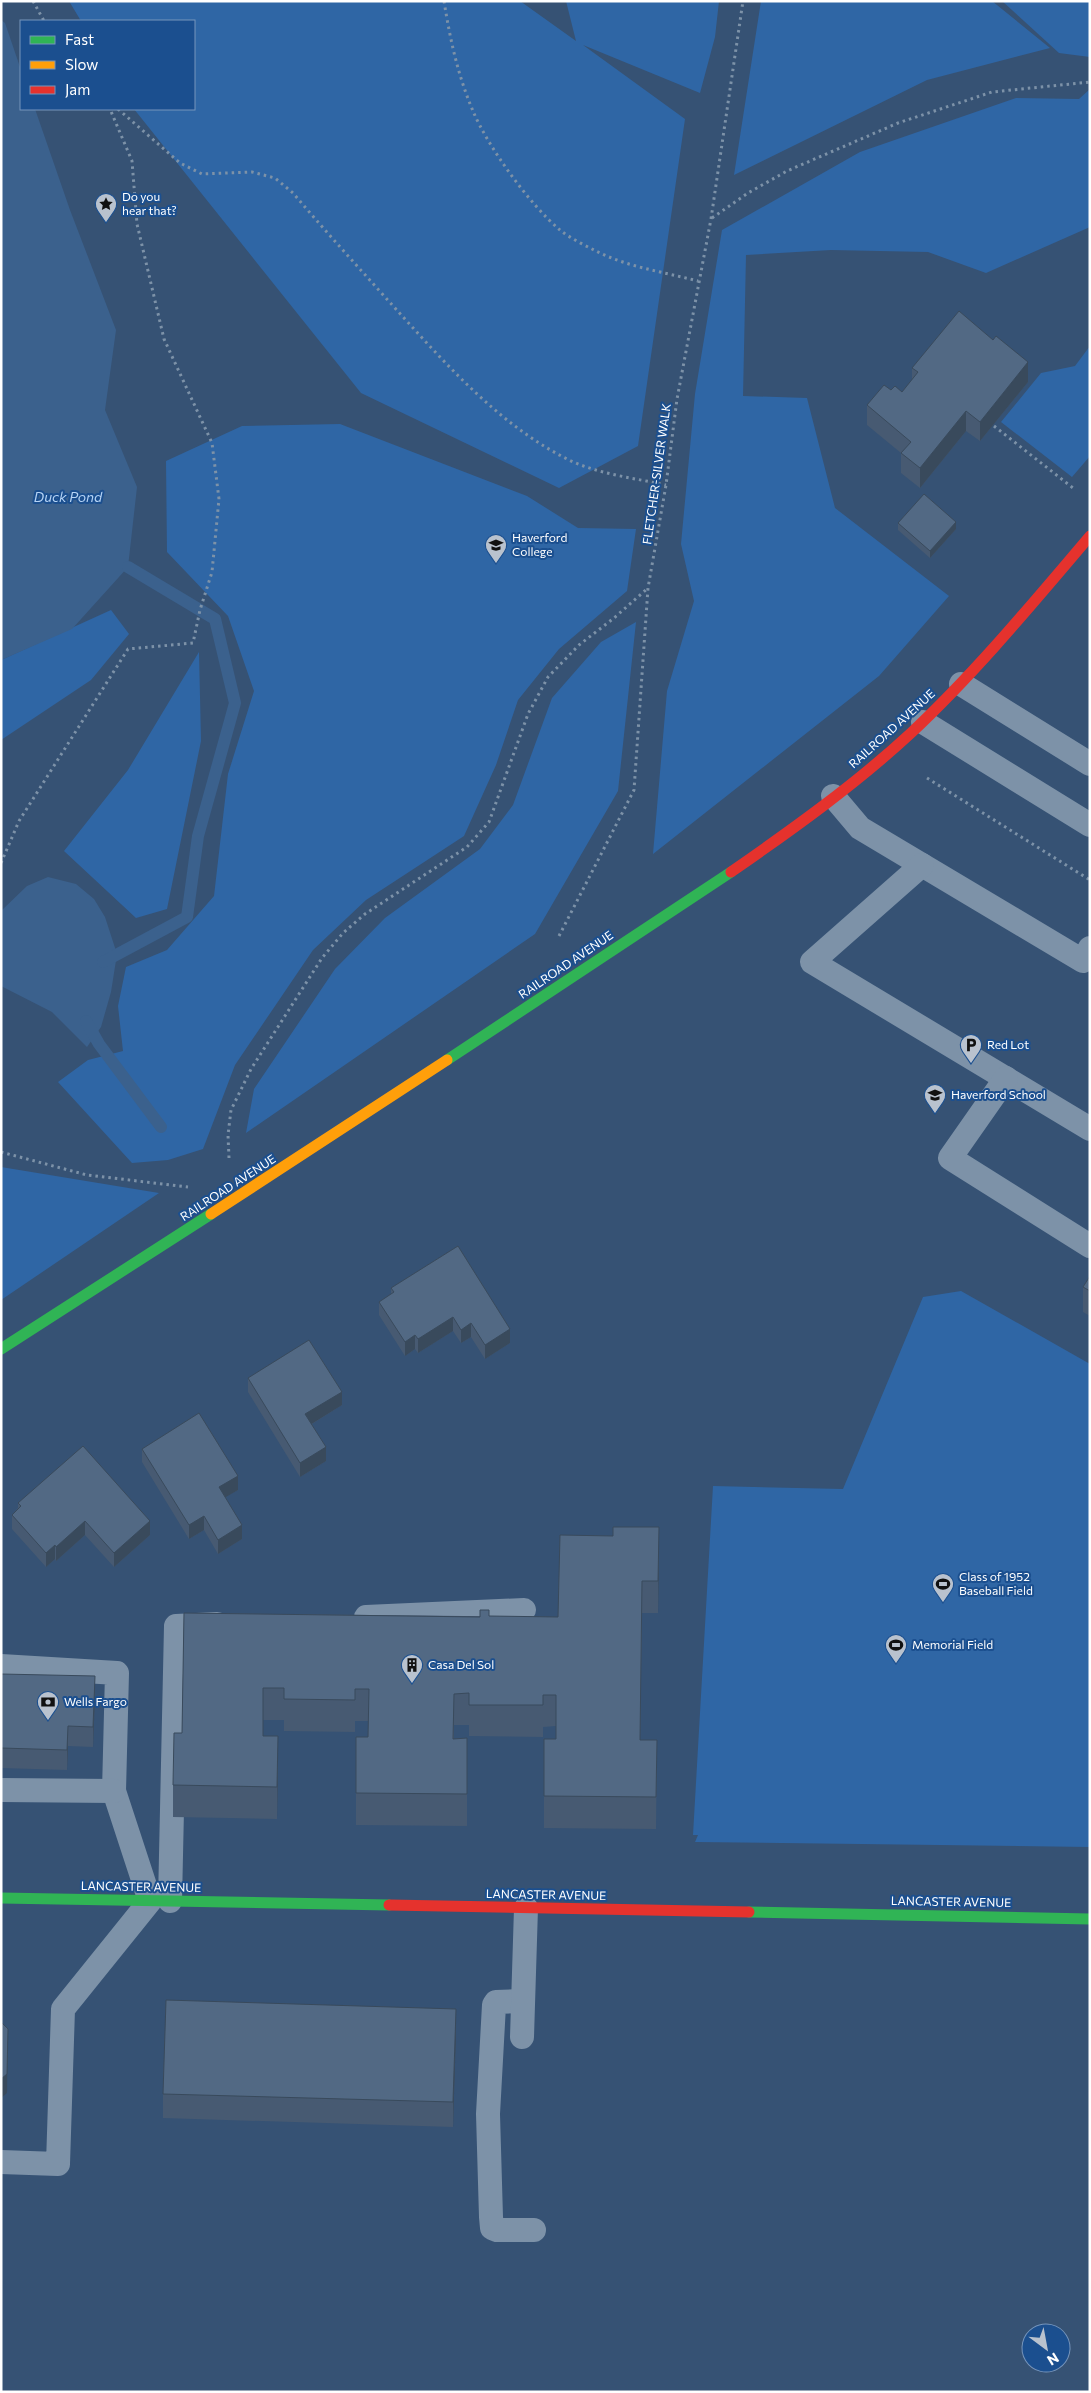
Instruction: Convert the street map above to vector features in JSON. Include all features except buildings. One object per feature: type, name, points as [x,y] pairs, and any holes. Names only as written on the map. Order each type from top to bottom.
[{"type":"main road","name":"RAILROAD AVENUE","points":[[1,1349],[489,1033],[774,842],[923,722],[999,644],[1090,536]]},
{"type":"main road","name":"LANCASTER AVENUE","points":[[1,1898],[1090,1919]]},
{"type":"lane","points":[[961,684],[1090,764]]},
{"type":"lane","points":[[923,722],[1090,825]]},
{"type":"lane","points":[[833,796],[860,828],[1087,958]]},
{"type":"lane","points":[[922,865],[812,962],[1090,1129]]},
{"type":"lane","points":[[1006,1078],[950,1158],[1090,1246]]},
{"type":"lane","points":[[345,1618],[524,1610]]},
{"type":"lane","points":[[1,2162],[58,2164],[63,2009],[160,1901],[176,1626],[236,1623]]},
{"type":"lane","points":[[1,1666],[117,1673],[114,1790],[160,1901]]},
{"type":"lane","points":[[1,1790],[114,1790]]},
{"type":"lane","points":[[522,2037],[526,1908]]},
{"type":"lane","points":[[523,2001],[496,2002],[494,2005],[488,2114],[492,2228],[497,2230],[534,2230]]},
{"type":"path","points":[[33,1],[43,20]]},
{"type":"path","points":[[444,1],[460,76],[473,112],[504,166],[527,194],[560,230],[596,251],[620,261],[698,281]]},
{"type":"path","name":"FLETCHER-SILVER WALK","points":[[559,936],[634,790],[648,588],[666,485],[677,399],[711,219],[743,1]]},
{"type":"path","points":[[711,219],[748,193],[787,171],[898,123],[992,92],[1090,82]]},
{"type":"path","points":[[1,863],[20,821],[128,649],[193,643],[200,610],[212,572],[219,499],[212,443],[164,339],[137,224],[132,161],[110,110]]},
{"type":"path","points":[[119,110],[141,131],[180,162],[202,174],[252,172],[275,178],[294,193],[426,341],[496,412],[538,442],[569,459],[613,474],[666,485]]},
{"type":"path","points":[[994,426],[1073,488]]},
{"type":"path","points":[[229,1158],[228,1135],[232,1110],[250,1069],[322,958],[343,933],[365,914],[467,847],[490,822],[528,714],[548,677],[579,645],[648,588]]},
{"type":"path","points":[[927,778],[1090,880]]},
{"type":"path","points":[[1,1152],[87,1175],[194,1188]]},
{"type":"shaded area","points":[[69,1],[520,1],[576,41],[566,1],[719,1],[715,37],[700,93],[583,45],[685,119],[638,446],[559,488],[361,393],[135,110],[195,110],[195,20],[80,20]]},
{"type":"shaded area","points":[[761,1],[992,1],[1050,48],[927,80],[734,175]]},
{"type":"shaded area","points":[[1002,1],[1090,1],[1090,57],[1059,53]]},
{"type":"shaded area","points":[[1090,89],[1090,227],[986,273],[928,252],[831,250],[746,255],[743,396],[807,398],[835,508],[949,596],[879,676],[653,854],[667,691],[694,601],[681,544],[695,394],[722,230],[860,152],[1016,98],[1079,99]]},
{"type":"shaded area","points":[[1090,346],[1090,456],[1072,477],[1001,422],[1041,373],[1075,366]]},
{"type":"shaded area","points":[[340,424],[527,496],[578,528],[636,529],[627,591],[559,649],[518,700],[496,765],[464,836],[366,900],[313,950],[235,1065],[203,1149],[168,1160],[132,1163],[58,1082],[88,1060],[123,1051],[118,1006],[126,967],[167,950],[214,896],[228,774],[254,691],[228,616],[167,552],[166,461],[242,426]]},
{"type":"shaded area","points":[[111,610],[129,634],[91,680],[1,740],[1,660]]},
{"type":"shaded area","points":[[636,622],[618,791],[535,934],[246,1133],[254,1089],[335,969],[385,918],[480,849],[513,805],[552,698],[601,642]]},
{"type":"shaded area","points":[[199,652],[201,741],[167,909],[136,918],[64,851],[128,770]]},
{"type":"shaded area","points":[[1,1167],[159,1193],[1,1300]]},
{"type":"shaded area","name":"Memorial Field","points":[[961,1291],[1090,1364],[1090,1847],[695,1842],[698,1835],[693,1835],[713,1486],[843,1489],[923,1297]]},
{"type":"water","name":"Duck Pond","points":[[1,20],[5,23],[20,67],[20,110],[35,110],[70,210],[116,330],[105,410],[137,487],[128,567],[72,629],[1,660]]},
{"type":"water","points":[[48,877],[76,884],[94,899],[105,917],[117,954],[111,992],[101,1027],[87,1047],[52,1012],[1,986],[1,911],[27,886]]},
{"type":"waterway","points":[[103,962],[187,917],[198,836],[235,703],[215,619],[128,567]]},
{"type":"waterway","points":[[86,1021],[99,1044],[161,1127]]},
{"type":"traffic: fast","points":[[447,1060],[731,872]]},
{"type":"traffic: fast","points":[[1,1349],[211,1214]]},
{"type":"traffic: fast","points":[[1,1898],[389,1905]]},
{"type":"traffic: fast","points":[[749,1912],[1090,1919]]},
{"type":"traffic: slow","points":[[211,1214],[447,1060]]},
{"type":"traffic: jam","points":[[731,872],[801,823],[911,733],[981,662],[1090,536]]},
{"type":"traffic: jam","points":[[389,1905],[749,1912]]},
{"type":"place","name":"Do you hear that?","points":[[106,223]]},
{"type":"place","name":"Haverford College","points":[[496,564]]},
{"type":"place","name":"Red Lot","points":[[971,1064]]},
{"type":"place","name":"Haverford School","points":[[935,1114]]},
{"type":"place","name":"Class of 1952 Baseball Field","points":[[943,1603]]},
{"type":"place","name":"Memorial Field","points":[[896,1664]]},
{"type":"place","name":"Casa Del Sol","points":[[412,1684]]},
{"type":"place","name":"Wells Fargo","points":[[48,1721]]}]
